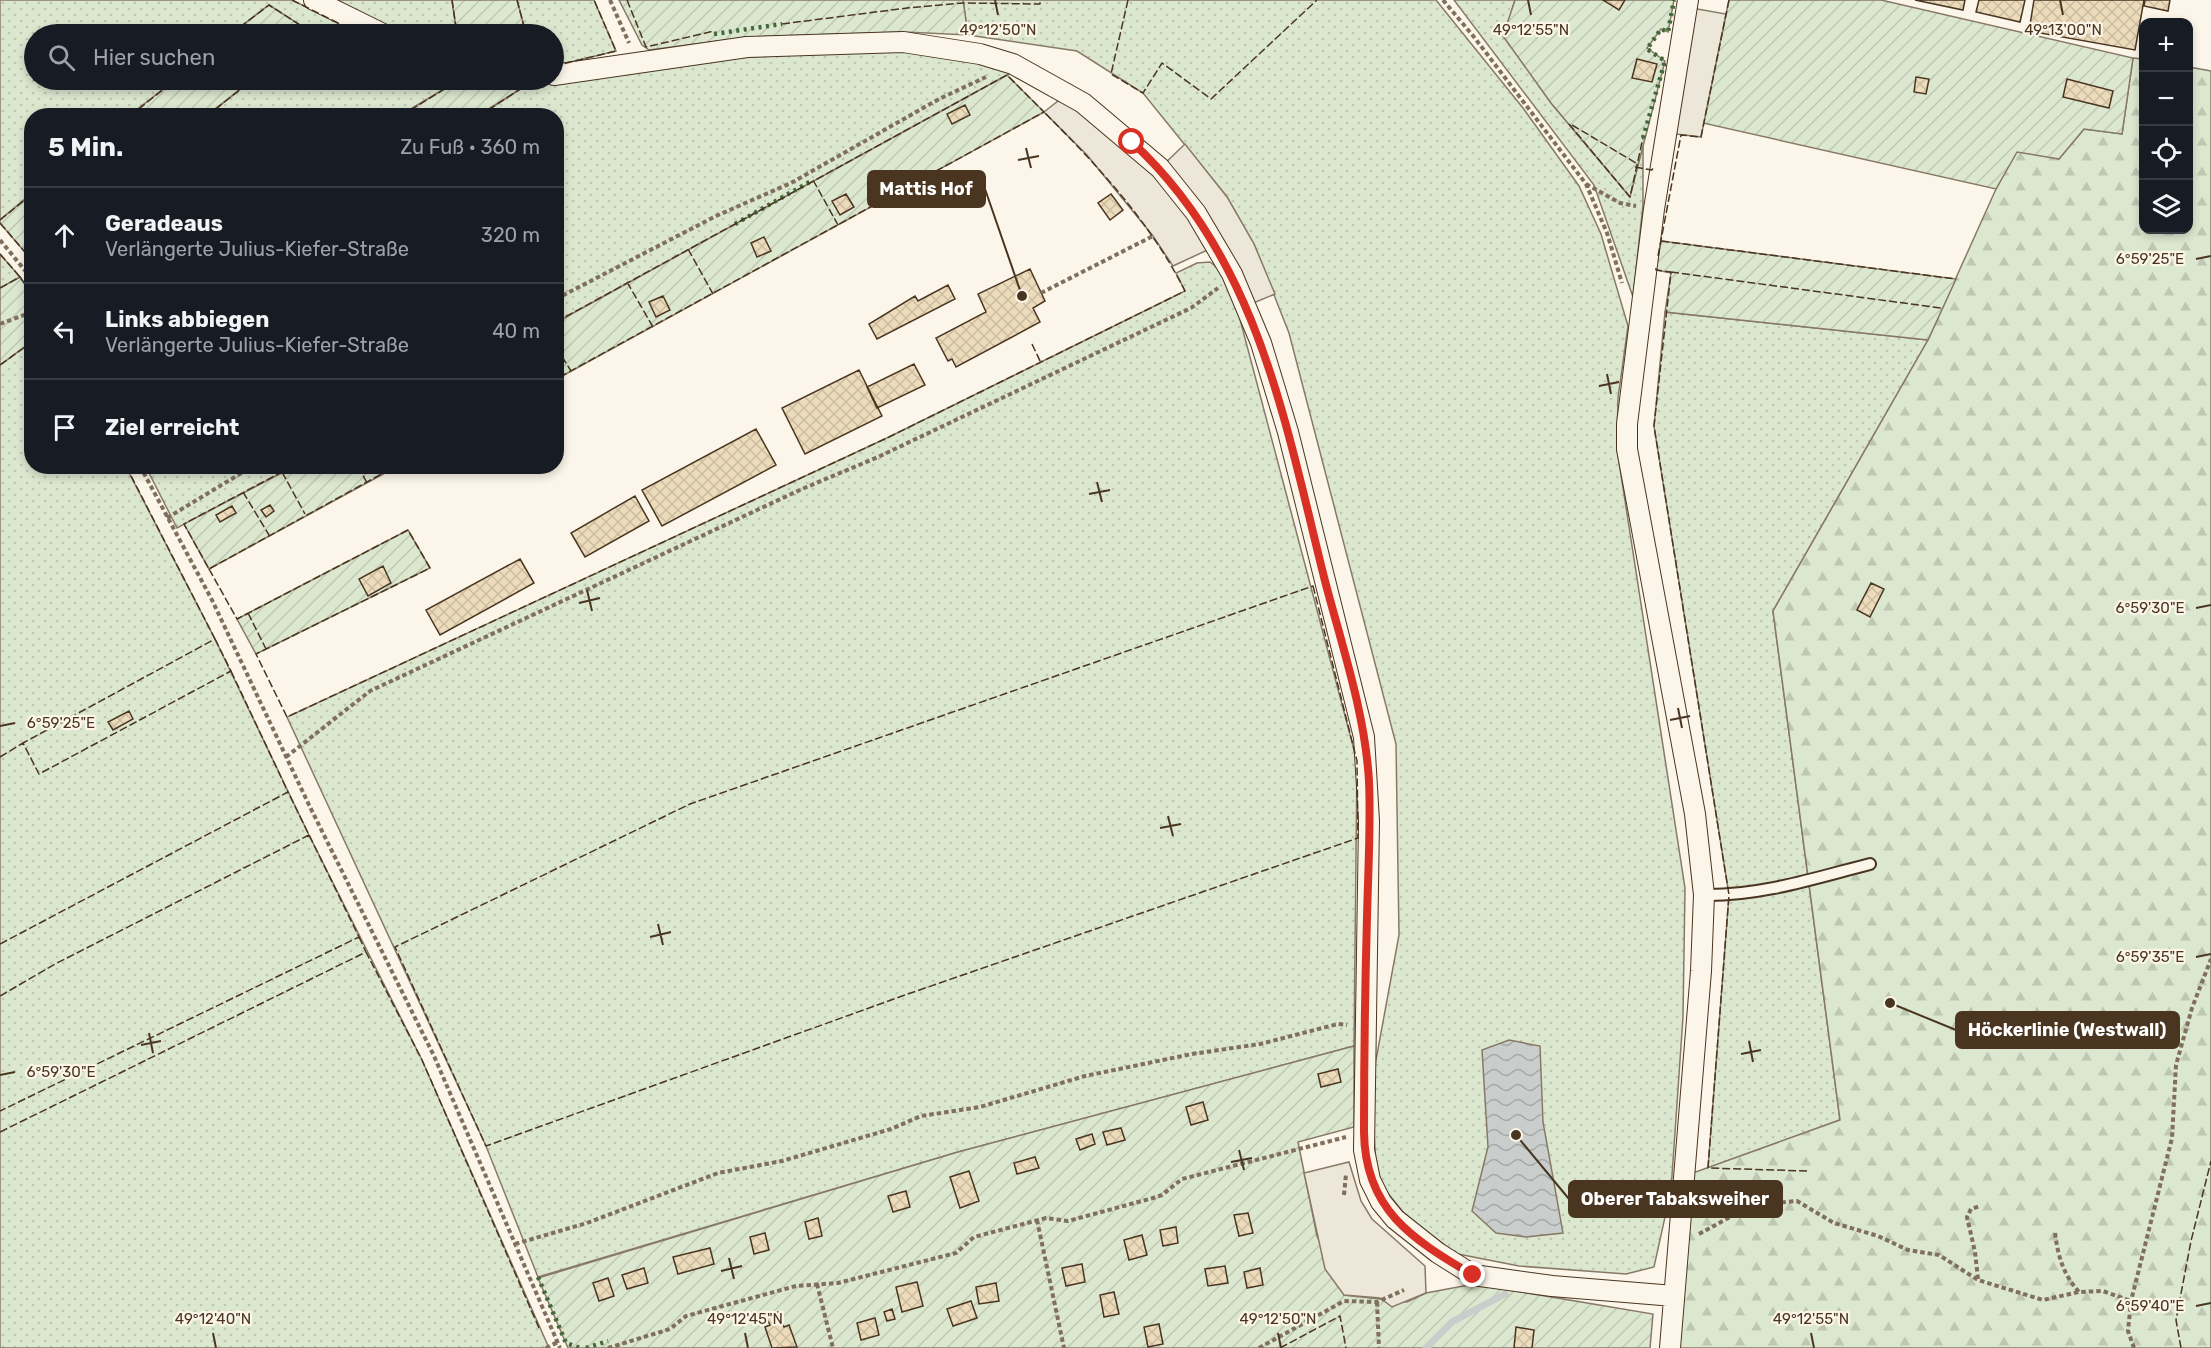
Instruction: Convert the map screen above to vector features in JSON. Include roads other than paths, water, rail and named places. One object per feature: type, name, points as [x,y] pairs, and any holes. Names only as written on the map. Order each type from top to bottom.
[{"type":"street","points":[[314,0],[363,24]]},
{"type":"street","points":[[1670,1348],[1701,971],[1704,895],[1695,814],[1627,449],[1629,398],[1654,209],[1688,0]]},
{"type":"street","points":[[564,74],[747,47],[903,42],[968,51],[1013,64],[1083,103],[1160,168],[1196,213],[1232,274],[1261,343],[1288,432],[1364,737],[1369,821],[1364,1132],[1370,1180],[1381,1202],[1395,1219],[1416,1237],[1473,1275],[1552,1286],[1674,1296]]},
{"type":"lane","points":[[1704,895],[1767,891],[1870,864]]},
{"type":"water","points":[[1509,1040],[1540,1046],[1543,1122],[1563,1233],[1526,1237],[1496,1233],[1472,1211],[1488,1147],[1482,1050]]},
{"type":"waterway","points":[[1426,1348],[1452,1322],[1505,1294]]},
{"type":"place","name":"Mattis Hof","points":[[1022,296]]},
{"type":"place","name":"Höckerlinie (Westwall)","points":[[1890,1003]]},
{"type":"place","name":"Oberer Tabaksweiher","points":[[1516,1135]]}]
